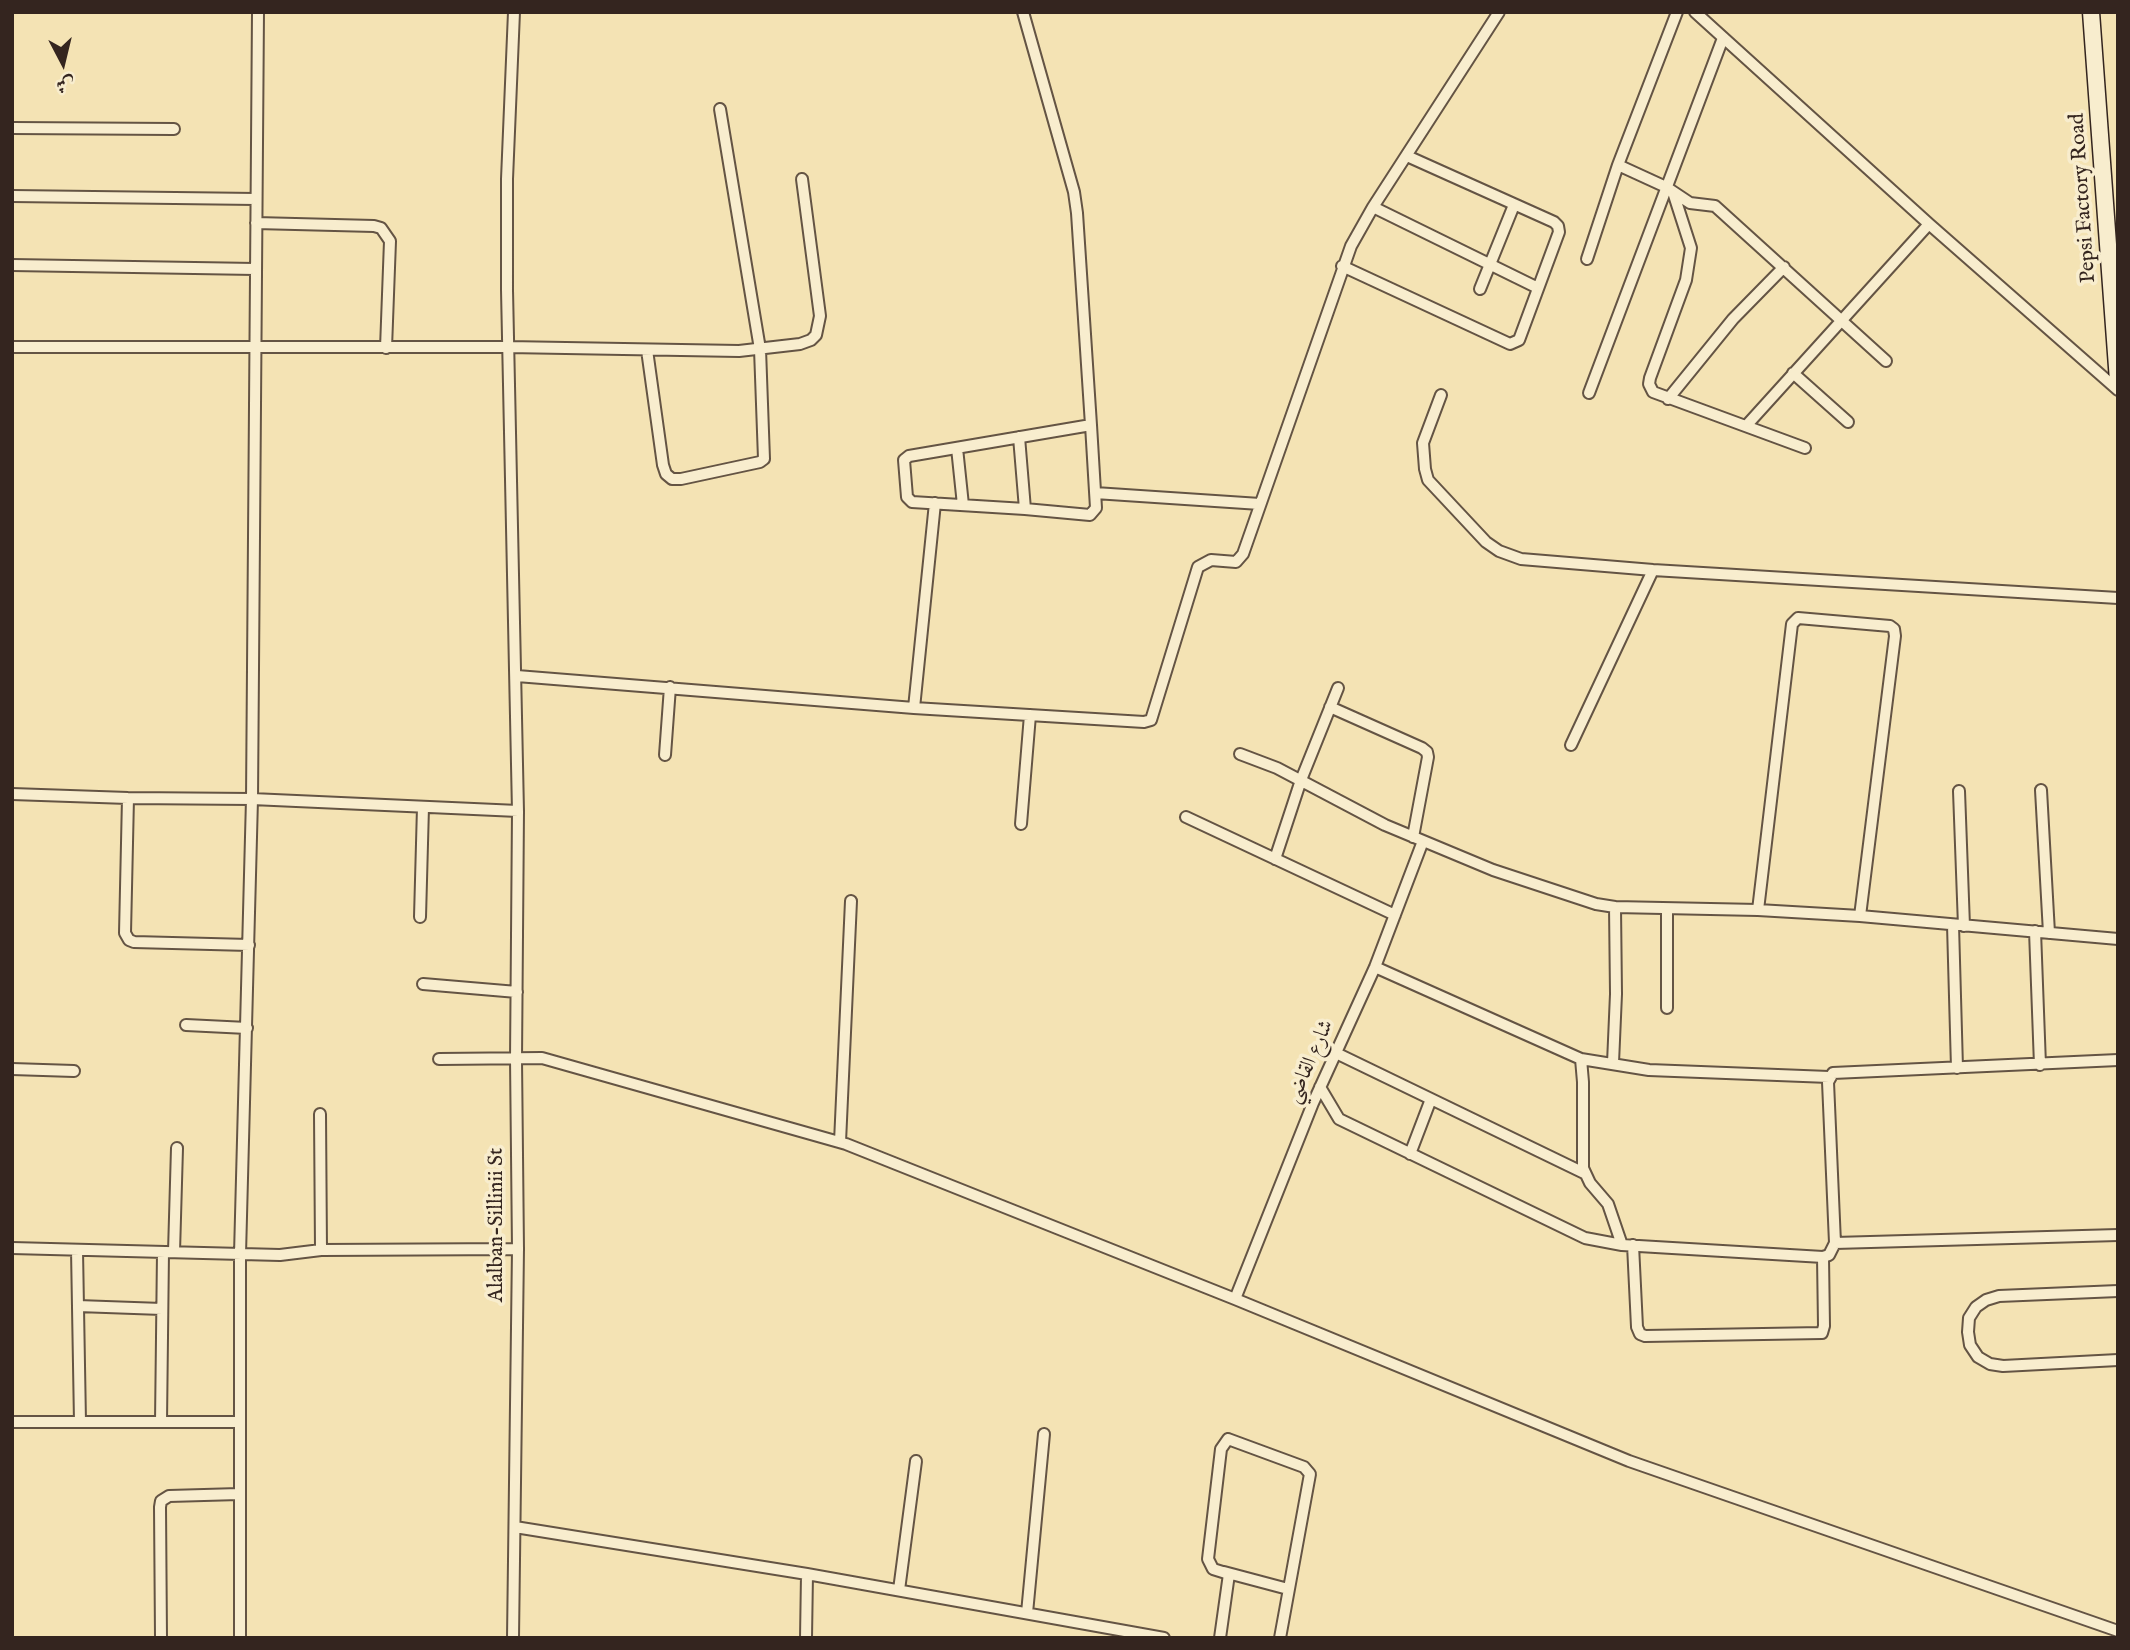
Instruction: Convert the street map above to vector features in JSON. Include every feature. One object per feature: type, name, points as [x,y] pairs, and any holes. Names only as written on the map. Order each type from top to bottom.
[{"type":"main road","name":"Pepsi Factory Road","points":[[2091,12],[2118,381]]},
{"type":"street","points":[[240,1638],[240,1254],[252,799],[258,12]]},
{"type":"street","name":"Alalban-Sillinii St","points":[[513,12],[507,179],[518,811],[518,1249],[513,1638]]},
{"type":"street","points":[[1023,12],[1074,192],[1091,425],[1096,508],[1090,515],[909,500],[904,460],[909,456],[1091,425]]},
{"type":"street","points":[[517,676],[914,708],[1144,722],[1151,720],[1198,567],[1211,560],[1232,563],[1240,559],[1342,266],[1357,234],[1499,12]]},
{"type":"street","points":[[1587,259],[1618,165],[1677,12]]},
{"type":"street","points":[[1695,12],[1929,224],[2118,390]]},
{"type":"street","points":[[1589,393],[1670,190],[1723,38]]},
{"type":"street","points":[[647,350],[666,474],[681,480],[760,462],[764,458],[760,349],[720,109]]},
{"type":"street","points":[[12,128],[174,129]]},
{"type":"street","points":[[1342,266],[1510,344],[1518,340],[1559,229],[1554,222],[1407,156]]},
{"type":"street","points":[[1618,165],[1696,205],[1715,206],[1886,361]]},
{"type":"street","points":[[12,347],[508,347],[647,350],[760,349],[800,344],[816,335],[820,316],[802,178]]},
{"type":"street","points":[[1670,190],[1690,248],[1686,279],[1649,384],[1657,396],[1805,448]]},
{"type":"street","points":[[12,196],[256,199]]},
{"type":"street","points":[[1480,289],[1514,205]]},
{"type":"street","points":[[1373,207],[1538,288]]},
{"type":"street","points":[[256,223],[381,228],[390,242],[386,348]]},
{"type":"street","points":[[1746,426],[1841,318],[1929,224]]},
{"type":"street","points":[[12,265],[255,269]]},
{"type":"street","points":[[1668,399],[1733,319],[1784,267]]},
{"type":"street","points":[[1793,373],[1848,422]]},
{"type":"street","points":[[1441,395],[1423,443],[1424,469],[1428,481],[1486,542],[1510,556],[1533,561],[1653,570],[2118,598]]},
{"type":"street","points":[[1019,437],[1025,509]]},
{"type":"street","points":[[957,448],[963,505]]},
{"type":"street","points":[[1095,493],[1260,504]]},
{"type":"street","points":[[914,708],[935,503]]},
{"type":"street","points":[[1572,745],[1653,570]]},
{"type":"street","points":[[1758,910],[1792,624],[1798,618],[1890,626],[1894,629],[1860,916]]},
{"type":"street","points":[[665,755],[670,687]]},
{"type":"street","points":[[1275,859],[1301,780],[1338,688]]},
{"type":"street","name":"شارع القاضي","points":[[1235,1298],[1321,1087],[1375,967],[1395,915],[1418,839],[1427,752],[1330,708]]},
{"type":"street","points":[[1021,824],[1030,715]]},
{"type":"street","points":[[1240,754],[1278,768],[1385,825],[1418,839],[1493,870],[1601,905],[1860,916],[2118,939]]},
{"type":"street","points":[[2041,790],[2049,933]]},
{"type":"street","points":[[1957,1068],[1959,791]]},
{"type":"street","points":[[12,794],[252,799],[518,811]]},
{"type":"street","points":[[128,798],[125,933],[129,940],[249,945]]},
{"type":"street","points":[[420,917],[423,807]]},
{"type":"street","points":[[1186,817],[1395,915]]},
{"type":"street","points":[[840,1142],[851,901]]},
{"type":"street","points":[[1613,1063],[1616,993],[1615,907]]},
{"type":"street","points":[[1667,909],[1667,1009]]},
{"type":"street","points":[[2035,931],[2040,1065]]},
{"type":"street","points":[[1375,967],[1581,1059],[1649,1070],[1829,1077],[1839,1072],[2118,1060]]},
{"type":"street","points":[[423,984],[517,992]]},
{"type":"street","points":[[186,1025],[247,1028]]},
{"type":"street","points":[[1336,1053],[1584,1173],[1608,1204],[1627,1245],[1640,1335],[1822,1334],[1823,1257]]},
{"type":"street","points":[[439,1059],[542,1058],[840,1142],[1235,1298],[1629,1461],[2118,1631]]},
{"type":"street","points":[[1581,1059],[1584,1173]]},
{"type":"street","points":[[12,1069],[74,1071]]},
{"type":"street","points":[[1321,1087],[1339,1119],[1585,1238],[1627,1245],[1823,1257],[1829,1255],[1835,1243],[1829,1077]]},
{"type":"street","points":[[1410,1154],[1432,1099]]},
{"type":"street","points":[[320,1114],[321,1250]]},
{"type":"street","points":[[161,1422],[162,1309],[177,1148]]},
{"type":"street","points":[[1835,1243],[2118,1235]]},
{"type":"street","points":[[12,1248],[280,1255],[321,1250],[518,1249]]},
{"type":"street","points":[[77,1250],[80,1422]]},
{"type":"street","points":[[2118,1291],[1999,1296],[1976,1307],[1969,1318],[1968,1332],[1970,1345],[1978,1357],[1990,1364],[2003,1366],[2118,1360]]},
{"type":"street","points":[[78,1306],[162,1309]]},
{"type":"street","points":[[12,1422],[239,1422]]},
{"type":"street","points":[[1027,1613],[1044,1434]]},
{"type":"street","points":[[1228,1439],[1211,1566],[1289,1589]]},
{"type":"street","points":[[1228,1439],[1304,1467],[1310,1474],[1280,1638]]},
{"type":"street","points":[[1220,1638],[1229,1574],[1213,1569],[1208,1559],[1221,1448],[1228,1439]]},
{"type":"street","points":[[899,1590],[916,1461]]},
{"type":"street","points":[[161,1638],[162,1501],[169,1496],[239,1494]]},
{"type":"street","points":[[515,1527],[807,1574],[1164,1638]]},
{"type":"street","points":[[806,1638],[807,1574]]}]
